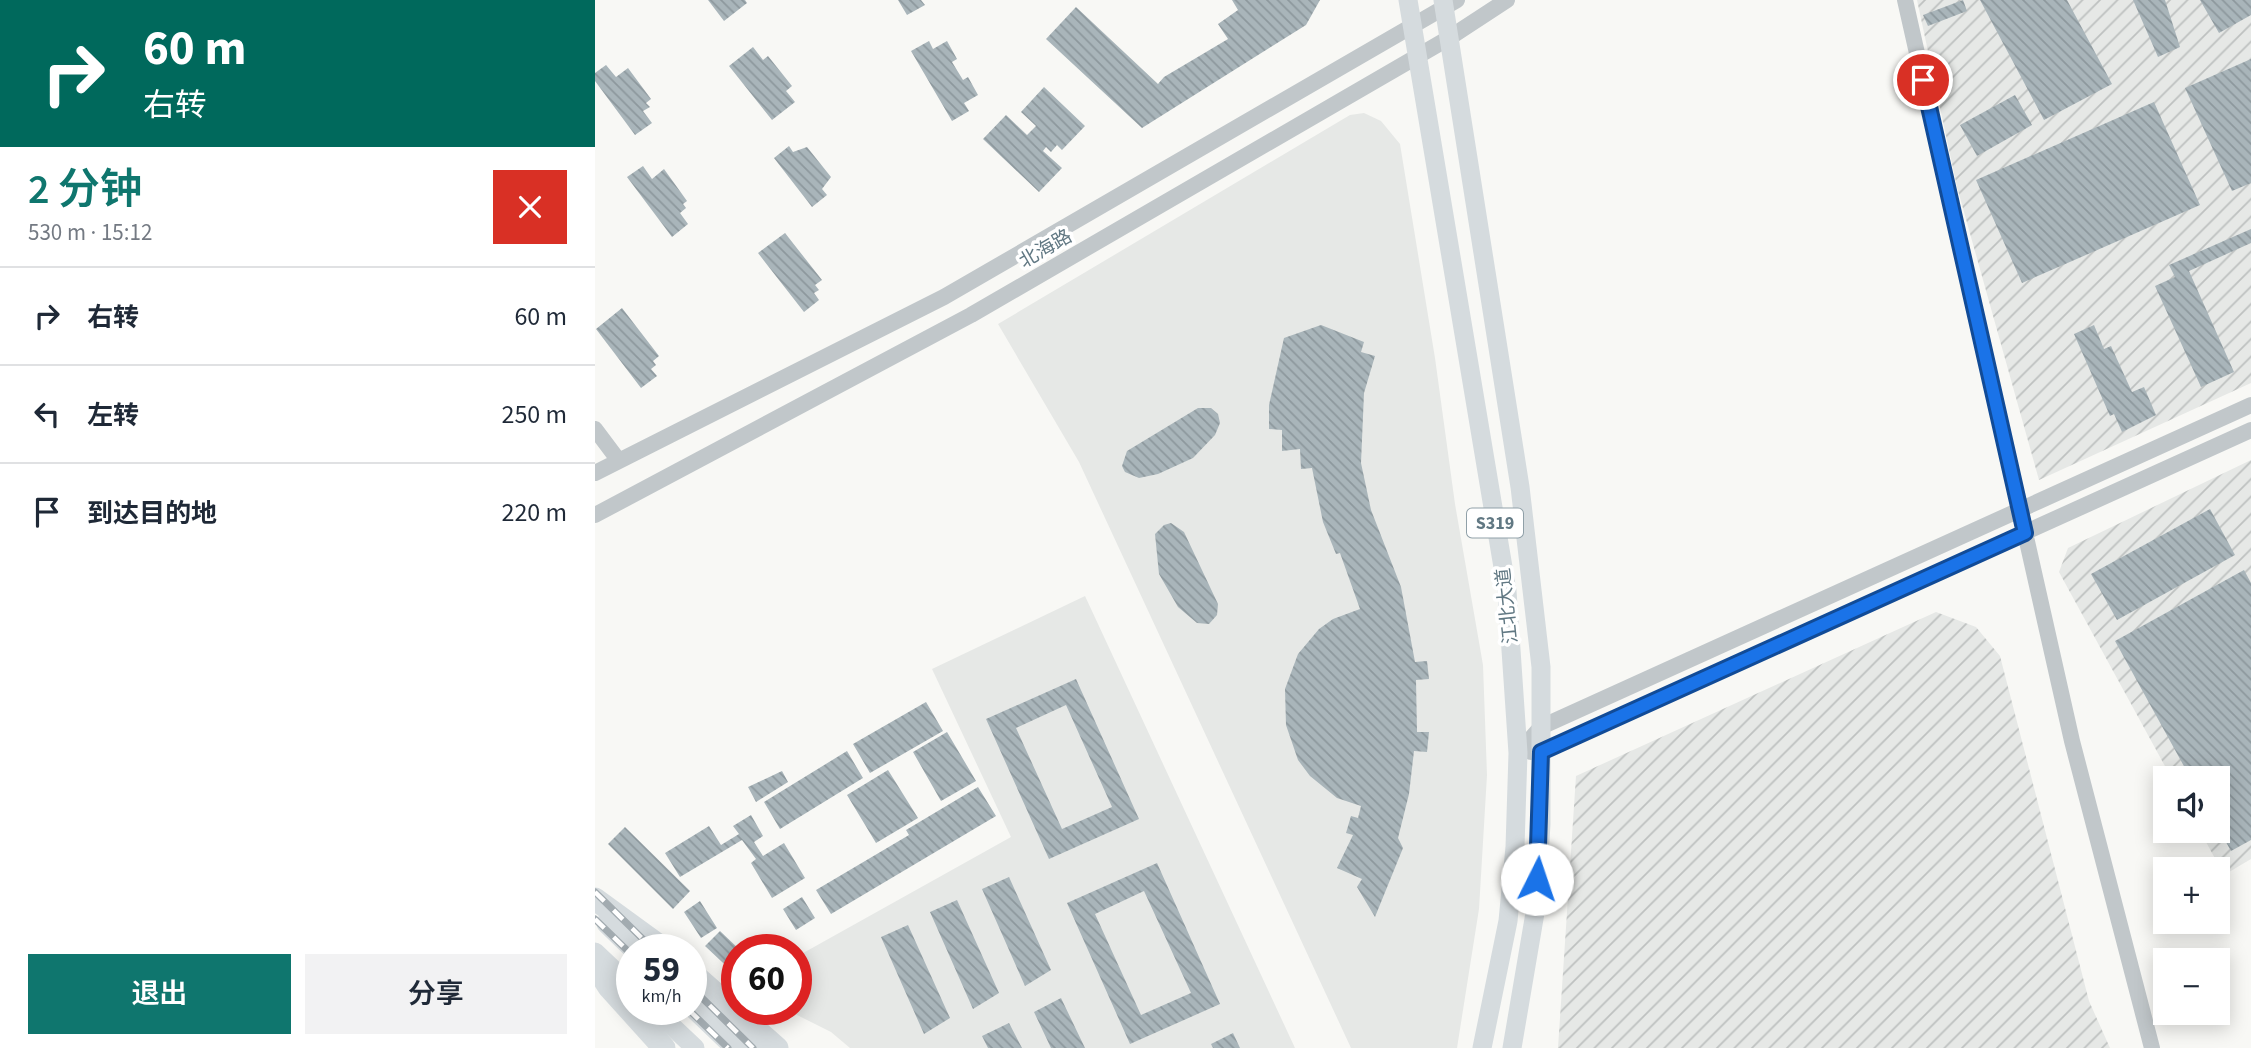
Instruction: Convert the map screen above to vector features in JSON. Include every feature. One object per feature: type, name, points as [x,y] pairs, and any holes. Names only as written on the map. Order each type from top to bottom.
[{"type":"highway","points":[[595,897],[644,934]]},
{"type":"highway","points":[[595,911],[619,934]]},
{"type":"highway","points":[[595,932],[616,952]]},
{"type":"highway","points":[[595,965],[609,987],[664,1048]]},
{"type":"highway","points":[[707,987],[769,1045]]},
{"type":"highway","points":[[707,1019],[737,1048]]},
{"type":"highway","points":[[690,1025],[714,1048]]},
{"type":"main road","name":"江北大道","points":[[1408,0],[1507,591],[1518,753],[1515,847],[1508,921],[1492,1013],[1482,1048]]},
{"type":"main road","name":"江北大道","points":[[1448,3],[1449,38],[1520,487],[1541,667],[1541,824],[1536,907],[1512,1048]]},
{"type":"main road","points":[[595,897],[634,934]]},
{"type":"main road","points":[[595,952],[616,972]]},
{"type":"main road","points":[[707,1001],[769,1045]]},
{"type":"main road","points":[[671,1025],[695,1048]]},
{"type":"street","name":"北海路","points":[[595,515],[971,315],[1449,38],[1507,0]]},
{"type":"street","points":[[1905,0],[2072,741],[2152,1048]]},
{"type":"street","name":"北海路","points":[[595,473],[944,297],[1412,27],[1448,3]]},
{"type":"street","points":[[1518,753],[1541,727],[2251,405]]},
{"type":"street","points":[[595,429],[616,457]]},
{"type":"street","points":[[1518,753],[1541,752],[2251,430]]},
{"type":"shaded area","points":[[1917,0],[2251,0],[2251,383],[2039,480],[1957,187]]},
{"type":"shaded area","points":[[1364,113],[1381,121],[1400,144],[1435,358],[1455,504],[1483,665],[1487,775],[1479,909],[1457,1048],[1351,1048],[1079,462],[998,324],[1350,115]]},
{"type":"shaded area","points":[[2251,460],[2251,859],[2230,871],[2230,857],[2214,857],[2207,843],[2230,843],[2230,766],[2165,766],[2059,572],[2068,548]]},
{"type":"shaded area","points":[[1085,596],[1295,1048],[850,1048],[831,1032],[812,1022],[812,948],[1011,837],[932,669]]},
{"type":"shaded area","points":[[1936,612],[1976,627],[2000,656],[2089,1001],[2110,1048],[1558,1048],[1576,776]]},
{"type":"building","points":[[708,0],[745,0],[747,3],[724,21]]},
{"type":"building","points":[[898,0],[921,0],[925,5],[907,15]]},
{"type":"building","points":[[1232,0],[1320,0],[1306,25],[1142,128],[1046,39],[1076,7],[1158,84],[1164,77],[1228,39],[1218,24],[1238,10]]},
{"type":"building","points":[[1963,0],[1967,11],[1928,26],[1923,15]]},
{"type":"building","points":[[1980,0],[2067,0],[2112,84],[2044,120]]},
{"type":"building","points":[[2133,0],[2165,0],[2180,47],[2158,57]]},
{"type":"building","points":[[2200,0],[2251,0],[2251,15],[2219,33]]},
{"type":"building","points":[[929,41],[933,49],[947,41],[957,59],[952,62],[963,80],[968,77],[978,95],[964,103],[969,111],[952,121],[911,51]]},
{"type":"building","points":[[753,47],[763,60],[768,56],[792,86],[786,91],[795,102],[772,120],[729,66]]},
{"type":"building","points":[[2251,59],[2251,183],[2232,191],[2185,88]]},
{"type":"building","points":[[606,65],[616,77],[628,68],[651,99],[646,103],[650,107],[643,111],[652,123],[635,135],[595,81],[595,73]]},
{"type":"building","points":[[1044,87],[1085,126],[1062,150],[1057,145],[1051,152],[1046,147],[1043,151],[1062,168],[1039,192],[983,139],[1006,115],[1027,135],[1036,126],[1021,112]]},
{"type":"building","points":[[2015,95],[2032,125],[1977,156],[1960,125]]},
{"type":"building","points":[[2154,102],[2200,205],[2022,283],[1976,180]]},
{"type":"building","points":[[789,146],[793,152],[807,147],[831,177],[822,189],[827,195],[812,207],[774,158]]},
{"type":"building","points":[[643,166],[652,179],[664,169],[687,201],[683,204],[686,208],[680,213],[688,224],[672,237],[627,177]]},
{"type":"building","points":[[2251,229],[2251,243],[2189,271],[2234,372],[2201,387],[2155,286],[2175,277],[2169,265]]},
{"type":"building","points":[[785,233],[822,280],[815,285],[819,290],[814,293],[819,300],[804,312],[758,253]]},
{"type":"building","points":[[622,308],[659,356],[653,361],[656,365],[651,369],[657,376],[641,388],[596,329]]},
{"type":"building","points":[[1321,325],[1364,342],[1361,352],[1375,356],[1364,393],[1361,463],[1371,510],[1401,587],[1415,662],[1427,661],[1429,679],[1416,680],[1417,732],[1429,732],[1427,752],[1414,751],[1409,794],[1398,838],[1403,848],[1375,917],[1357,887],[1362,879],[1337,868],[1353,835],[1346,833],[1351,816],[1358,818],[1361,806],[1337,798],[1310,776],[1298,760],[1286,725],[1285,689],[1298,654],[1319,629],[1333,619],[1360,609],[1340,553],[1336,554],[1323,522],[1312,468],[1301,469],[1300,449],[1282,451],[1282,430],[1269,429],[1269,405],[1284,338]]},
{"type":"building","points":[[2094,325],[2104,349],[2111,346],[2132,392],[2144,387],[2156,415],[2122,432],[2114,414],[2110,416],[2074,334]]},
{"type":"building","points":[[1198,408],[1211,408],[1218,414],[1220,423],[1215,435],[1193,458],[1158,474],[1139,478],[1125,472],[1122,466],[1127,451]]},
{"type":"building","points":[[2210,509],[2235,555],[2117,620],[2091,574]]},
{"type":"building","points":[[1171,523],[1184,532],[1218,604],[1217,615],[1209,624],[1197,623],[1178,607],[1159,574],[1155,534],[1164,525]]},
{"type":"building","points":[[2244,570],[2251,583],[2251,840],[2231,851],[2227,843],[2230,843],[2230,766],[2184,766],[2115,641]]},
{"type":"building","points":[[1076,679],[1139,819],[1049,859],[986,719]],"holes":[[[1066,705],[1112,807],[1062,829],[1016,728]]]},
{"type":"building","points":[[926,702],[943,731],[870,773],[853,744]]},
{"type":"building","points":[[947,732],[976,781],[941,801],[913,752]]},
{"type":"building","points":[[847,751],[863,778],[780,829],[764,802]]},
{"type":"building","points":[[888,770],[918,818],[876,843],[847,795]]},
{"type":"building","points":[[782,771],[788,782],[756,802],[748,787]]},
{"type":"building","points":[[978,787],[996,816],[831,914],[816,890],[909,835],[906,830]]},
{"type":"building","points":[[751,815],[763,836],[754,842],[763,856],[784,843],[805,878],[772,898],[751,863],[756,859],[742,840],[680,877],[665,853],[709,826],[721,845],[739,834],[733,826]]},
{"type":"building","points":[[625,827],[690,891],[673,909],[608,844]]},
{"type":"building","points":[[1157,863],[1220,1004],[1130,1044],[1067,903]],"holes":[[[1144,891],[1191,993],[1141,1015],[1095,914]]]},
{"type":"building","points":[[1009,877],[1051,970],[1025,986],[982,889]]},
{"type":"building","points":[[802,897],[815,918],[796,930],[783,909]]},
{"type":"building","points":[[957,900],[999,993],[973,1009],[930,912]]},
{"type":"building","points":[[700,901],[717,928],[707,934],[698,934],[684,912]]},
{"type":"building","points":[[908,925],[950,1018],[924,1034],[881,937]]},
{"type":"building","points":[[720,931],[723,934],[721,934],[721,961],[707,948],[707,944]]},
{"type":"building","points":[[1061,998],[1085,1048],[1051,1048],[1034,1012]]},
{"type":"building","points":[[1009,1023],[1022,1048],[988,1048],[982,1036]]},
{"type":"building","points":[[1233,1033],[1240,1048],[1213,1048],[1211,1044]]},
{"type":"railway","points":[[595,892],[638,934]]},
{"type":"railway","points":[[595,919],[616,939]]},
{"type":"railway","points":[[707,1003],[753,1048]]},
{"type":"railway","points":[[704,1025],[728,1048]]},
{"type":"route","points":[[1537,879],[1541,824],[1541,752],[2025,533],[1923,80]]}]
